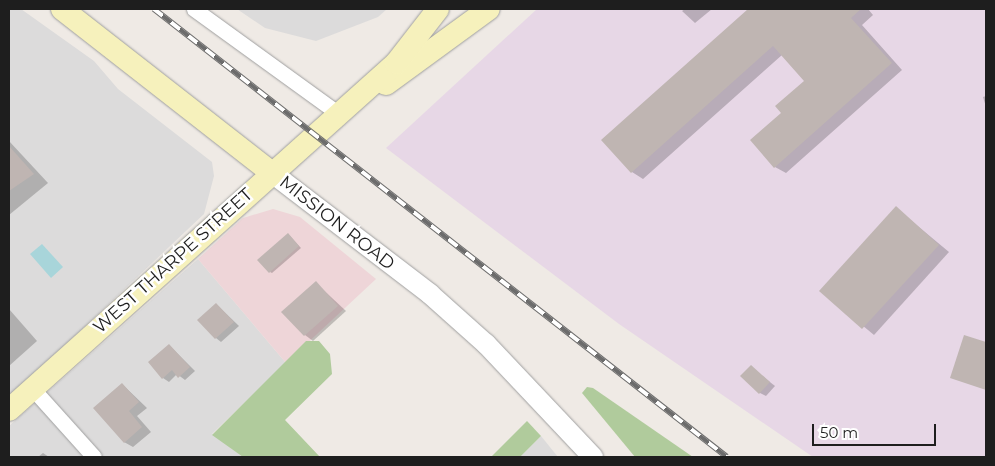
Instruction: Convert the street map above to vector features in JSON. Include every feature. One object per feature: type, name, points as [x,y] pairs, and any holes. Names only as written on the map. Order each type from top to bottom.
[{"type":"main road","name":"MISSION ROAD","points":[[62,9],[272,173]]},
{"type":"main road","points":[[339,114],[396,63],[438,9]]},
{"type":"main road","points":[[339,114],[424,60],[489,9]]},
{"type":"main road","name":"WEST THARPE STREET","points":[[9,410],[339,114]]},
{"type":"street","points":[[194,9],[339,114]]},
{"type":"street","name":"MISSION ROAD","points":[[272,173],[430,294],[486,344],[593,457]]},
{"type":"street","points":[[33,389],[94,457]]},
{"type":"shaded area","points":[[9,9],[21,9],[94,61],[118,89],[212,162],[214,176],[204,214],[9,398]]},
{"type":"shaded area","points":[[237,9],[387,9],[378,17],[316,41],[265,28]]},
{"type":"shaded area","points":[[537,9],[986,9],[986,457],[813,457],[619,324],[386,148]]},
{"type":"shaded area","points":[[273,209],[300,217],[376,279],[286,363],[198,259],[243,218]]},
{"type":"shaded area","points":[[198,259],[286,363],[212,434],[243,457],[9,457],[9,426]]},
{"type":"shaded area","points":[[541,436],[558,457],[520,457]]},
{"type":"green space","points":[[306,341],[319,341],[330,354],[332,374],[285,420],[320,457],[243,457],[212,435]]},
{"type":"green space","points":[[587,387],[593,388],[693,457],[635,457],[582,393]]},
{"type":"green space","points":[[527,421],[541,436],[520,457],[491,457]]},
{"type":"water","points":[[42,244],[63,267],[51,278],[30,254]]},
{"type":"building","points":[[748,9],[861,9],[851,18],[892,63],[774,168],[750,140],[781,113],[775,106],[804,81],[773,46],[631,173],[601,140]]},
{"type":"building","points":[[9,146],[34,174],[9,191]]},
{"type":"building","points":[[896,206],[939,245],[862,329],[819,291]]},
{"type":"building","points":[[288,233],[299,246],[269,273],[257,260]]},
{"type":"building","points":[[316,281],[338,306],[304,336],[281,312]]},
{"type":"building","points":[[216,303],[234,322],[215,339],[197,320]]},
{"type":"building","points":[[964,335],[986,342],[986,390],[950,378]]},
{"type":"building","points":[[169,344],[190,367],[178,378],[172,370],[162,379],[148,362]]},
{"type":"building","points":[[751,365],[770,382],[759,394],[740,376]]},
{"type":"building","points":[[122,383],[139,402],[129,411],[142,427],[124,443],[93,408]]},
{"type":"railway","points":[[154,9],[727,457]]}]
